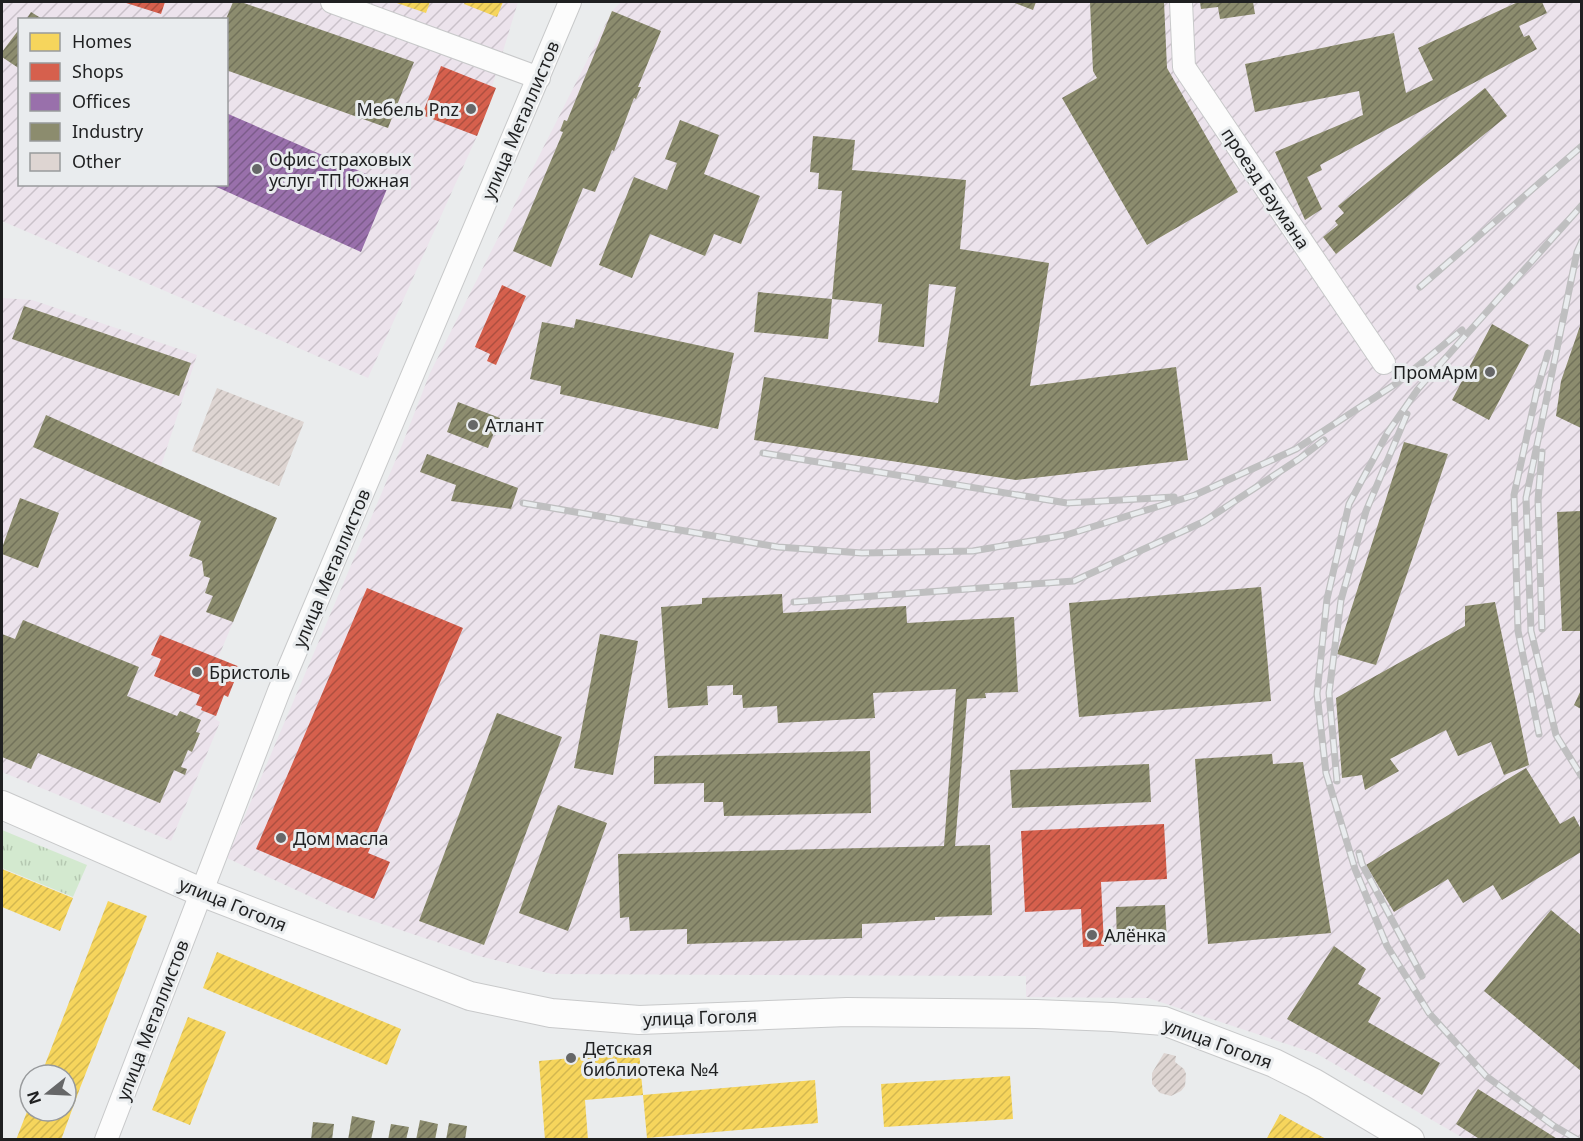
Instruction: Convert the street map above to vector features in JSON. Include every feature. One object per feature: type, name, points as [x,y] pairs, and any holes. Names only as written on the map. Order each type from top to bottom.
[{"type":"main road","name":"улица Гоголя","points":[[2,805],[201,892],[470,996],[550,1013],[639,1020],[847,1012],[1047,1014],[1164,1021],[1274,1063],[1314,1083],[1410,1140]]},
{"type":"street","points":[[332,2],[539,78]]},
{"type":"street","name":"улица Металлистов","points":[[106,1140],[283,681],[570,2]]},
{"type":"street","name":"проезд Баумана","points":[[1181,2],[1184,67],[1384,363]]},
{"type":"shaded area","points":[[2,2],[518,2],[477,136],[368,378],[2,221]]},
{"type":"shaded area","points":[[621,2],[1581,2],[1581,1139],[1465,1139],[1317,1054],[1148,998],[1026,997],[1026,976],[552,974],[479,956],[337,909],[227,858],[402,445],[430,373],[612,11]]},
{"type":"shaded area","points":[[2,298],[32,300],[197,355],[161,466],[277,518],[218,658],[240,667],[228,697],[224,695],[215,719],[220,722],[171,841],[2,772]]},
{"type":"green space","points":[[2,830],[87,865],[73,897],[2,868]]},
{"type":"building: Homes","points":[[394,2],[430,2],[426,13]]},
{"type":"building: Homes","points":[[465,2],[503,2],[497,17],[464,4]]},
{"type":"building: Homes","points":[[2,869],[73,898],[60,931],[2,907]]},
{"type":"building: Homes","points":[[108,901],[147,916],[78,1093],[78,1063],[46,1063]]},
{"type":"building: Homes","points":[[217,952],[401,1029],[387,1065],[203,988]]},
{"type":"building: Homes","points":[[188,1017],[226,1032],[190,1125],[152,1110]]},
{"type":"building: Homes","points":[[639,1052],[643,1095],[585,1100],[588,1140],[545,1140],[539,1061]]},
{"type":"building: Homes","points":[[1010,1076],[1013,1119],[884,1127],[881,1084]]},
{"type":"building: Homes","points":[[815,1080],[818,1123],[647,1138],[643,1095]]},
{"type":"building: Homes","points":[[1280,1114],[1328,1140],[1266,1140]]},
{"type":"building: Homes","points":[[23,1123],[67,1123],[61,1140],[16,1140]]},
{"type":"building: Shops","points":[[123,2],[165,2],[161,14]]},
{"type":"building: Shops","points":[[441,66],[496,88],[477,136],[422,115]]},
{"type":"building: Shops","points":[[502,285],[526,296],[496,365],[487,361],[490,354],[475,347]]},
{"type":"building: Shops","points":[[367,588],[463,628],[368,853],[390,862],[374,899],[256,849]]},
{"type":"building: Shops","name":"Бристоль","points":[[160,635],[240,667],[228,697],[224,695],[216,716],[201,710],[202,707],[196,705],[200,695],[154,676],[161,659],[151,655]]},
{"type":"building: Shops","points":[[1164,824],[1167,879],[1101,882],[1104,946],[1083,947],[1081,909],[1025,912],[1021,831]]},
{"type":"building: Offices","points":[[228,114],[389,184],[361,252],[214,186],[228,186]]},
{"type":"building: Industry","points":[[233,2],[241,2],[414,62],[388,128],[228,71],[226,18]]},
{"type":"building: Industry","points":[[1012,2],[1036,2],[1033,10]]},
{"type":"building: Industry","points":[[1090,2],[1164,2],[1167,68],[1238,192],[1147,245],[1062,98],[1097,78],[1093,71]]},
{"type":"building: Industry","points":[[1200,2],[1253,2],[1255,14],[1220,19],[1218,7],[1201,9]]},
{"type":"building: Industry","points":[[1518,2],[1542,2],[1547,13],[1519,26],[1524,37],[1529,35],[1537,49],[1320,165],[1322,170],[1307,177],[1322,209],[1305,220],[1275,152],[1363,115],[1359,91],[1255,112],[1245,64],[1394,33],[1406,93],[1433,80],[1418,48]]},
{"type":"building: Industry","points":[[612,11],[661,31],[638,87],[641,87],[636,99],[634,98],[614,151],[612,150],[595,192],[583,188],[551,267],[513,251],[563,132],[560,131],[564,120],[567,121]]},
{"type":"building: Industry","points":[[31,12],[41,18],[27,18]]},
{"type":"building: Industry","points":[[18,31],[18,68],[2,57],[2,52]]},
{"type":"building: Industry","points":[[1485,88],[1507,116],[1336,254],[1323,237],[1338,225],[1335,221],[1344,213],[1338,206]]},
{"type":"building: Industry","points":[[680,120],[719,135],[704,174],[760,196],[741,244],[714,234],[705,256],[650,234],[632,278],[599,265],[634,177],[667,190],[677,163],[665,159]]},
{"type":"building: Industry","points":[[813,136],[855,140],[852,170],[966,180],[960,249],[1049,263],[1030,386],[1176,367],[1188,460],[1016,480],[754,440],[764,377],[938,403],[956,287],[929,284],[924,347],[878,342],[882,304],[832,299],[842,191],[818,189],[819,173],[810,172]]},
{"type":"building: Industry","points":[[758,292],[832,299],[828,339],[754,332]]},
{"type":"building: Industry","points":[[24,306],[191,363],[179,396],[12,339]]},
{"type":"building: Industry","points":[[576,319],[734,353],[718,429],[560,394],[561,386],[530,379],[542,322],[574,328]]},
{"type":"building: Industry","points":[[1581,323],[1581,428],[1556,416],[1561,381]]},
{"type":"building: Industry","name":"ПромАрм","points":[[1492,324],[1529,345],[1489,420],[1452,400]]},
{"type":"building: Industry","name":"Атлант","points":[[458,402],[500,418],[488,448],[447,432]]},
{"type":"building: Industry","points":[[46,415],[277,518],[233,622],[206,612],[213,596],[205,593],[210,578],[204,576],[202,561],[189,556],[201,521],[33,447]]},
{"type":"building: Industry","points":[[1404,442],[1448,454],[1376,665],[1337,654]]},
{"type":"building: Industry","points":[[427,454],[518,488],[511,509],[451,501],[456,485],[420,472]]},
{"type":"building: Industry","points":[[20,498],[59,513],[38,568],[2,554],[2,548]]},
{"type":"building: Industry","points":[[1581,511],[1581,631],[1562,631],[1557,512]]},
{"type":"building: Industry","points":[[1261,587],[1271,701],[1079,717],[1069,603]]},
{"type":"building: Industry","points":[[782,594],[783,613],[906,606],[907,623],[1014,617],[1018,692],[985,693],[986,698],[967,699],[955,846],[990,845],[992,915],[935,917],[935,920],[862,924],[862,938],[687,944],[687,929],[630,931],[629,917],[620,918],[618,854],[944,846],[956,689],[873,693],[875,718],[778,723],[777,706],[743,708],[742,695],[733,695],[733,685],[707,686],[708,705],[668,708],[661,607],[702,604],[702,598]]},
{"type":"building: Industry","points":[[1495,602],[1529,765],[1504,775],[1491,742],[1458,756],[1446,730],[1390,759],[1399,771],[1365,790],[1362,775],[1342,778],[1336,698],[1465,626],[1465,606]]},
{"type":"building: Industry","points":[[23,620],[139,667],[127,696],[177,716],[180,711],[201,720],[196,732],[200,733],[192,752],[188,750],[181,767],[187,769],[185,775],[174,770],[160,803],[38,753],[31,769],[2,757],[2,634],[15,639]]},
{"type":"building: Industry","points":[[600,634],[638,641],[613,775],[574,768]]},
{"type":"building: Industry","points":[[1581,690],[1581,709],[1574,705]]},
{"type":"building: Industry","points":[[497,713],[562,737],[484,945],[419,921]]},
{"type":"building: Industry","points":[[870,751],[871,813],[724,816],[723,802],[704,802],[704,783],[654,784],[654,756]]},
{"type":"building: Industry","points":[[1272,754],[1273,764],[1303,762],[1331,933],[1208,944],[1195,759]]},
{"type":"building: Industry","points":[[1149,764],[1151,802],[1012,808],[1010,770]]},
{"type":"building: Industry","points":[[1526,768],[1560,824],[1574,816],[1581,829],[1581,852],[1502,900],[1493,885],[1463,903],[1448,879],[1394,912],[1366,865]]},
{"type":"building: Industry","points":[[558,805],[607,823],[568,931],[519,913]]},
{"type":"building: Industry","points":[[1165,905],[1167,942],[1117,944],[1116,907]]},
{"type":"building: Industry","points":[[1551,910],[1581,935],[1581,1071],[1484,991]]},
{"type":"building: Industry","points":[[1334,946],[1366,969],[1358,984],[1381,998],[1368,1022],[1440,1063],[1422,1095],[1287,1019]]},
{"type":"building: Industry","points":[[1478,1089],[1559,1140],[1481,1140],[1456,1124]]},
{"type":"building: Industry","points":[[352,1116],[375,1121],[371,1140],[348,1140]]},
{"type":"building: Industry","points":[[420,1120],[438,1124],[435,1140],[416,1140]]},
{"type":"building: Industry","points":[[313,1122],[334,1124],[332,1140],[311,1140]]},
{"type":"building: Industry","points":[[449,1123],[467,1126],[465,1140],[446,1140]]},
{"type":"building: Industry","points":[[391,1124],[409,1127],[406,1140],[388,1140]]},
{"type":"building: Other","points":[[217,388],[304,422],[279,486],[192,451]]},
{"type":"building: Other","points":[[1164,1053],[1176,1056],[1175,1062],[1184,1069],[1186,1074],[1185,1086],[1171,1096],[1160,1093],[1152,1084],[1152,1073]]},
{"type":"railway","points":[[1420,287],[1582,146]]},
{"type":"railway","points":[[1578,1140],[1554,1126],[1486,1076],[1429,1013],[1387,946],[1355,869],[1326,773],[1317,694],[1327,599],[1349,504],[1388,432],[1418,389],[1582,205]]},
{"type":"railway","points":[[1582,241],[1577,252],[1526,498],[1531,631],[1556,735],[1582,777]]},
{"type":"railway","points":[[523,503],[778,547],[862,553],[973,551],[1066,535],[1195,495],[1296,449],[1397,383],[1462,330]]},
{"type":"railway","points":[[1539,734],[1518,631],[1514,495],[1537,390],[1548,353]]},
{"type":"railway","points":[[1337,781],[1329,693],[1341,600],[1366,511],[1407,414]]},
{"type":"railway","points":[[794,602],[1074,581],[1203,522],[1324,440]]},
{"type":"railway","points":[[1542,452],[1538,500],[1542,629]]},
{"type":"railway","points":[[763,453],[1067,503],[1174,497]]},
{"type":"railway","points":[[1359,853],[1362,864],[1422,976]]},
{"type":"place","name":"Мебель Pnz","points":[[471,109]]},
{"type":"place","name":"Офис страховых услуг ТП Южная","points":[[257,169]]},
{"type":"place","name":"ПромАрм","points":[[1490,372]]},
{"type":"place","name":"Атлант","points":[[473,425]]},
{"type":"place","name":"Бристоль","points":[[197,672]]},
{"type":"place","name":"Дом масла","points":[[281,838]]},
{"type":"place","name":"Алёнка","points":[[1092,935]]},
{"type":"place","name":"Детская библиотека №4","points":[[571,1058]]}]
